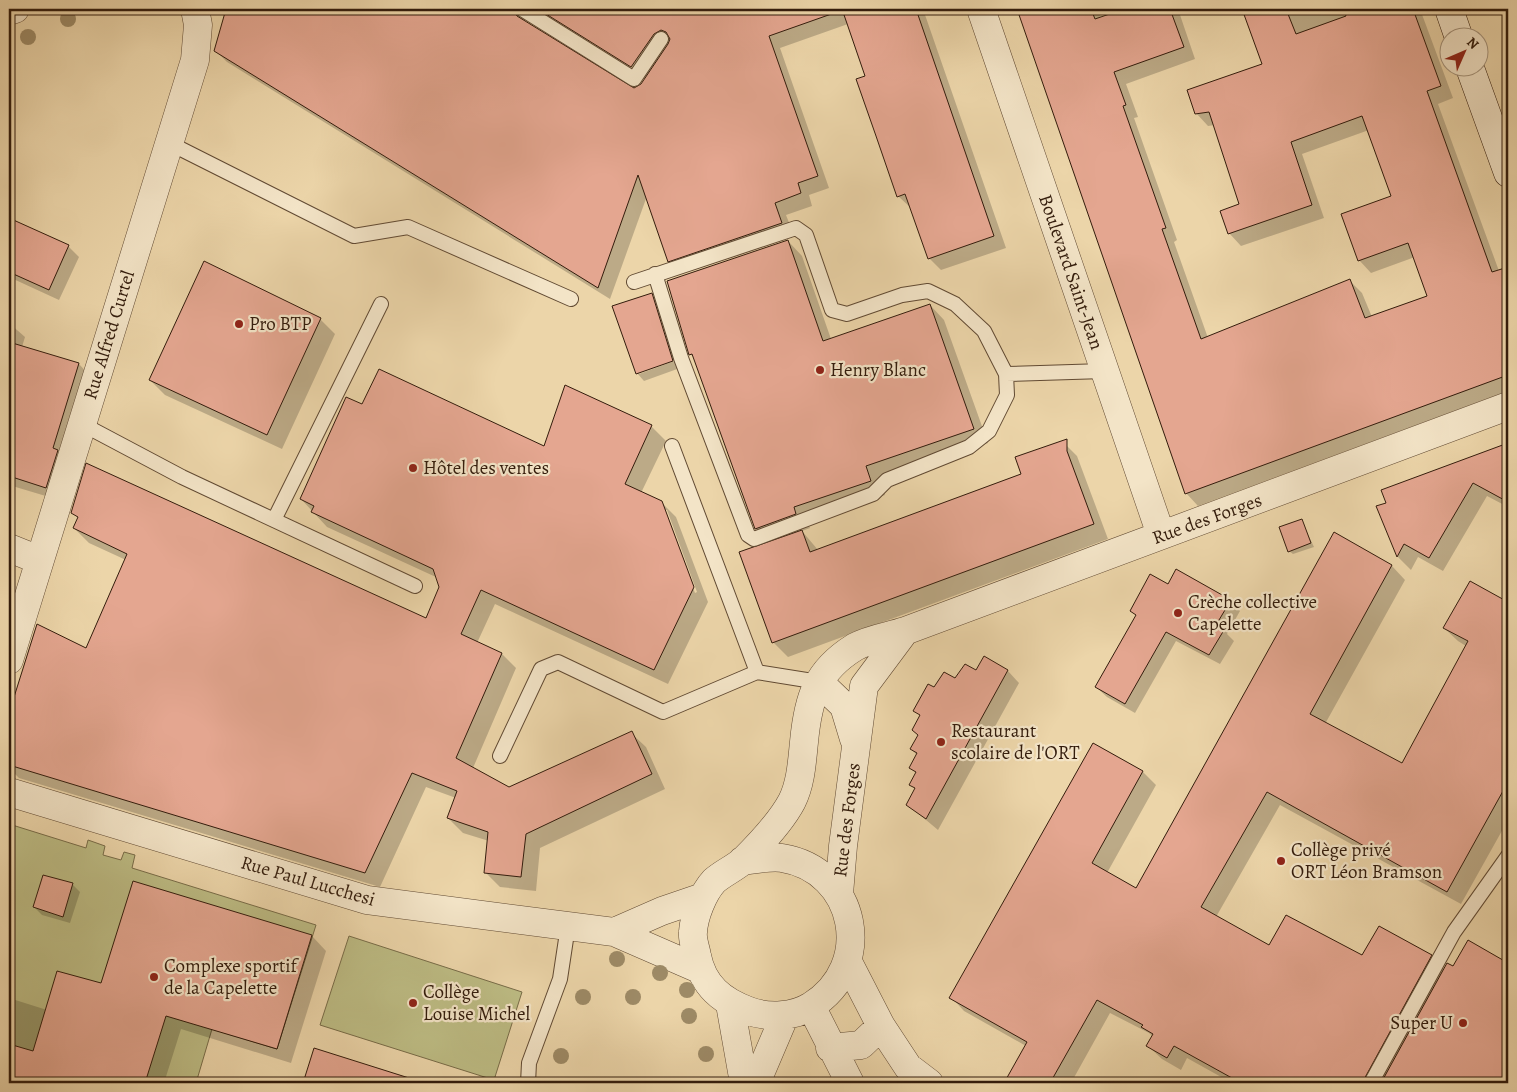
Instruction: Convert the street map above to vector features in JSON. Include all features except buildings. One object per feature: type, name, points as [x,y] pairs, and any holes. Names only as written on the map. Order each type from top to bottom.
[{"type":"street","points":[[9,11],[15,9]]},
{"type":"street","name":"Rue Alfred Curtel","points":[[9,660],[195,60],[198,25],[195,9]]},
{"type":"street","name":"Boulevard Saint-Jean","points":[[981,9],[1161,535]]},
{"type":"street","points":[[1449,9],[1456,28]]},
{"type":"street","points":[[1474,78],[1506,157]]},
{"type":"street","name":"Rue des Forges","points":[[742,861],[777,822],[792,801],[800,776],[807,708],[819,682],[834,665],[856,646],[905,631],[1508,406]]},
{"type":"street","points":[[9,548],[39,560]]},
{"type":"street","name":"Rue des Forges","points":[[839,894],[843,846],[864,686],[905,631]]},
{"type":"street","name":"Rue des Forges","points":[[819,682],[844,706],[856,746]]},
{"type":"street","name":"Rue Paul Lucchesi","points":[[9,792],[367,900],[614,932],[699,969]]},
{"type":"street","points":[[782,857],[814,869],[839,894],[849,915],[852,939],[848,962],[833,988],[811,1006],[785,1015],[760,1015],[730,1004],[711,988],[699,969],[692,933],[702,897],[714,882],[742,861],[782,857]]},
{"type":"street","points":[[614,932],[662,911],[702,897]]},
{"type":"street","points":[[848,962],[881,1026],[908,1067],[928,1083]]},
{"type":"street","points":[[730,1004],[744,1083]]},
{"type":"street","points":[[811,1006],[830,1048],[850,1083]]},
{"type":"street","points":[[756,1083],[785,1015]]},
{"type":"street","points":[[830,1048],[861,1045],[881,1026]]},
{"type":"lane","points":[[522,9],[634,79],[661,39]]},
{"type":"lane","points":[[169,143],[354,236],[408,227],[571,299]]},
{"type":"lane","points":[[634,282],[655,274],[796,228],[806,236],[832,310],[847,314],[902,295],[928,291],[955,304],[984,330],[1006,374],[1008,395],[989,430],[969,447],[888,480],[873,494],[754,539],[748,535],[681,358],[655,274]]},
{"type":"lane","points":[[274,520],[380,304]]},
{"type":"lane","points":[[1006,374],[1104,370]]},
{"type":"lane","points":[[82,424],[182,477],[415,586]]},
{"type":"lane","points":[[672,446],[757,672]]},
{"type":"lane","points":[[500,756],[541,669],[558,662],[663,712],[757,672],[819,682]]},
{"type":"lane","points":[[1371,1083],[1454,932],[1507,863]]},
{"type":"lane","points":[[528,1083],[529,1063],[560,979],[568,926]]},
{"type":"shaded area","name":"Complexe sportif de la Capelette","points":[[9,824],[86,848],[88,840],[105,846],[103,855],[121,860],[124,852],[135,855],[132,868],[316,925],[277,1049],[212,1029],[196,1083],[9,1083]]},
{"type":"shaded area","points":[[349,936],[522,992],[494,1080],[320,1025]]},
{"type":"place","name":"Pro BTP","points":[[239,324]]},
{"type":"place","name":"Henry Blanc","points":[[820,370]]},
{"type":"place","name":"Hôtel des ventes","points":[[413,468]]},
{"type":"place","name":"Crèche collective Capelette","points":[[1178,613]]},
{"type":"place","name":"Restaurant scolaire de l'ORT","points":[[941,742]]},
{"type":"place","name":"Collège privé ORT Léon Bramson","points":[[1281,861]]},
{"type":"place","name":"Complexe sportif de la Capelette","points":[[154,977]]},
{"type":"place","name":"Collège Louise Michel","points":[[413,1003]]},
{"type":"place","name":"Super U","points":[[1463,1023]]}]
